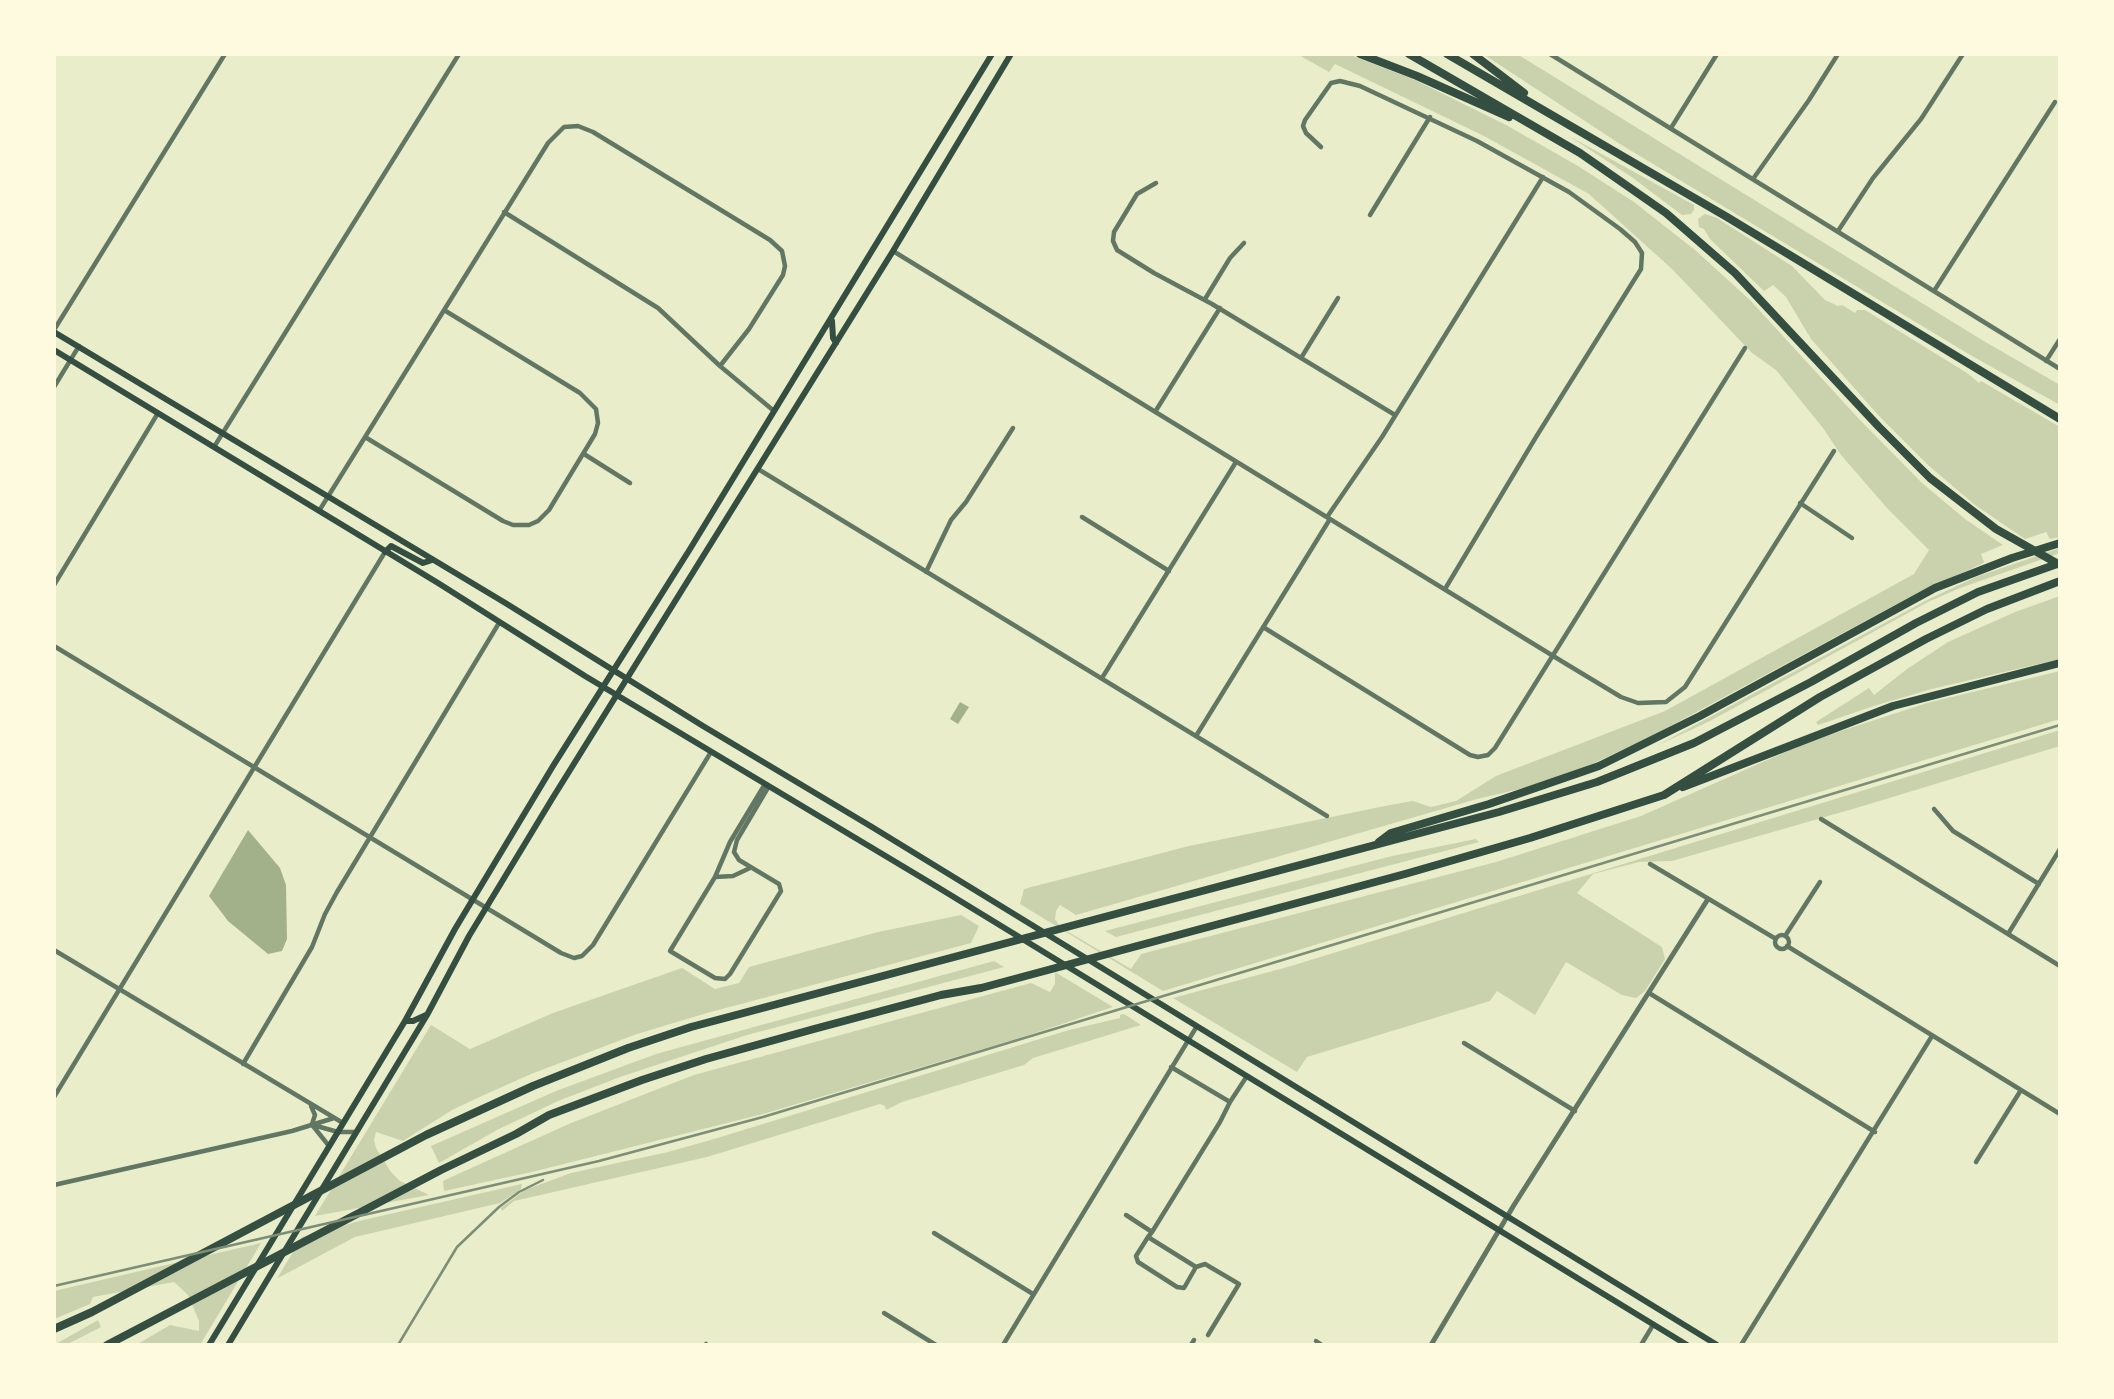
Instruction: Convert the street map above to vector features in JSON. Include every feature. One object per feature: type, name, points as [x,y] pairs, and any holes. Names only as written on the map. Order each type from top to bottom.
[{"type":"highway","points":[[1360,54],[1548,134]]},
{"type":"highway","points":[[1409,54],[1548,134],[1638,192],[1702,242],[1763,300],[1912,461],[1973,513],[2021,545],[2060,564]]},
{"type":"highway","points":[[1447,54],[1727,216],[2060,419]]},
{"type":"highway","points":[[1473,54],[1551,114]]},
{"type":"highway","points":[[1374,846],[1391,833],[1489,804],[1600,766],[1700,716],[1935,587],[2060,543]]},
{"type":"highway","points":[[54,1329],[92,1312],[426,1135],[533,1086],[653,1040],[703,1024],[1499,812],[1597,782],[1694,743],[1953,604],[2031,572],[2060,564]]},
{"type":"highway","points":[[1664,795],[1820,697],[1926,639],[1987,609],[2060,581]]},
{"type":"highway","points":[[109,1343],[441,1170],[516,1135],[549,1115],[642,1080],[814,1028],[1132,947],[1530,838],[1664,795],[1893,706],[2060,663]]},
{"type":"main road","points":[[209,1345],[405,1021],[473,899],[602,686],[690,549],[992,54]]},
{"type":"main road","points":[[228,1345],[427,1015],[487,907],[626,678],[836,343],[1011,54]]},
{"type":"main road","points":[[943,135],[956,144]]},
{"type":"main road","points":[[878,243],[892,251]]},
{"type":"main road","points":[[831,319],[836,343]]},
{"type":"main road","points":[[54,331],[613,669],[1717,1345]]},
{"type":"main road","points":[[54,350],[1686,1345]]},
{"type":"main road","points":[[158,413],[166,399]]},
{"type":"main road","points":[[774,411],[791,415]]},
{"type":"main road","points":[[385,551],[391,546],[419,562],[426,564],[432,560]]},
{"type":"main road","points":[[690,549],[704,557]]},
{"type":"main road","points":[[739,768],[748,754]]},
{"type":"main road","points":[[821,817],[830,802]]},
{"type":"main road","points":[[939,888],[949,874]]},
{"type":"main road","points":[[405,1021],[427,1015]]},
{"type":"main road","points":[[1268,1089],[1277,1077]]},
{"type":"main road","points":[[1325,1125],[1334,1111]]},
{"type":"main road","points":[[343,1123],[357,1132]]},
{"type":"street","points":[[54,331],[225,54]]},
{"type":"street","points":[[214,447],[459,54]]},
{"type":"street","points":[[1550,54],[2060,369]]},
{"type":"street","points":[[1671,128],[1717,54]]},
{"type":"street","points":[[1754,179],[1838,54]]},
{"type":"street","points":[[1838,231],[1873,178],[1921,119],[1963,54]]},
{"type":"street","points":[[1321,147],[1306,133],[1303,126],[1305,120],[1331,83],[1340,81],[1360,86],[1430,117],[1544,177],[1605,216],[1632,239],[1642,253],[1641,269],[1536,436],[1445,589]]},
{"type":"street","points":[[1934,291],[2055,102]]},
{"type":"street","points":[[1370,215],[1430,117]]},
{"type":"street","points":[[319,511],[548,143],[564,127],[578,126],[593,132],[770,240],[782,251],[785,266],[783,275],[755,320],[720,366]]},
{"type":"street","points":[[1196,736],[1329,518],[1544,177]]},
{"type":"street","points":[[1156,183],[1137,194],[1114,232],[1115,247],[1123,255],[1205,299],[1395,415]]},
{"type":"street","points":[[504,212],[658,308],[720,366],[774,411]]},
{"type":"street","points":[[1205,299],[1230,258],[1244,243]]},
{"type":"street","points":[[892,251],[1625,699],[1638,704],[1660,704],[1678,695],[1689,681],[1834,451]]},
{"type":"street","points":[[1301,358],[1338,298]]},
{"type":"street","points":[[1155,412],[1220,309]]},
{"type":"street","points":[[365,437],[513,525],[529,525],[546,514],[584,454],[597,429],[598,418],[596,410],[580,393],[444,310]]},
{"type":"street","points":[[2046,361],[2060,339]]},
{"type":"street","points":[[54,387],[79,346]]},
{"type":"street","points":[[1263,627],[1470,755],[1486,756],[1495,748],[1745,348]]},
{"type":"street","points":[[54,585],[158,413]]},
{"type":"street","points":[[926,572],[951,520],[966,502],[1013,428]]},
{"type":"street","points":[[584,454],[630,483]]},
{"type":"street","points":[[1101,678],[1236,462]]},
{"type":"street","points":[[758,469],[1327,816]]},
{"type":"street","points":[[1800,503],[1852,538]]},
{"type":"street","points":[[1082,517],[1169,570]]},
{"type":"street","points":[[54,1097],[385,551]]},
{"type":"street","points":[[243,1063],[312,947],[331,902],[499,623]]},
{"type":"street","points":[[54,646],[561,953],[578,958],[593,945],[711,751]]},
{"type":"street","points":[[767,784],[735,844],[736,856],[779,884],[781,891],[730,974],[721,979],[712,977],[670,951],[767,784]]},
{"type":"street","points":[[1934,809],[1953,831],[2039,884]]},
{"type":"street","points":[[1821,819],[2060,966]]},
{"type":"street","points":[[2008,934],[2060,849]]},
{"type":"street","points":[[1650,864],[1776,939]]},
{"type":"street","points":[[715,877],[733,876],[751,867]]},
{"type":"street","points":[[1785,936],[1820,882]]},
{"type":"street","points":[[1432,1345],[1508,1217],[1708,899]]},
{"type":"street","points":[[1776,939],[1781,935],[1785,936]]},
{"type":"street","points":[[1785,936],[1788,940],[1787,946]]},
{"type":"street","points":[[1776,939],[1778,948],[1787,946],[2060,1114]]},
{"type":"street","points":[[54,950],[343,1123]]},
{"type":"street","points":[[1649,993],[1875,1132]]},
{"type":"street","points":[[1003,1345],[1197,1026]]},
{"type":"street","points":[[1741,1345],[1932,1036]]},
{"type":"street","points":[[1464,1043],[1575,1111]]},
{"type":"street","points":[[1171,1068],[1230,1102]]},
{"type":"street","points":[[1208,1335],[1239,1284],[1205,1264],[1196,1267],[1184,1288],[1177,1287],[1138,1262],[1136,1256],[1247,1076]]},
{"type":"street","points":[[1976,1162],[2021,1090]]},
{"type":"street","points":[[310,1104],[315,1115],[312,1125]]},
{"type":"street","points":[[54,1185],[334,1118]]},
{"type":"street","points":[[312,1125],[338,1132],[357,1132]]},
{"type":"street","points":[[312,1125],[329,1146]]},
{"type":"street","points":[[1126,1215],[1196,1267]]},
{"type":"street","points":[[934,1233],[1033,1294]]},
{"type":"street","points":[[884,1313],[936,1345]]},
{"type":"street","points":[[1641,1345],[1654,1325]]},
{"type":"street","points":[[1316,1341],[1322,1345]]},
{"type":"shaded area","points":[[1297,54],[1348,54],[1415,80],[1506,125],[1634,202],[1695,250],[1750,300],[1858,418],[1922,483],[1965,519],[2003,545],[1981,554],[1984,562],[1982,564],[1919,592],[1650,737],[1592,764],[1533,786],[1477,799],[1076,915],[1060,905],[1055,919],[1060,927],[1131,969],[1141,954],[1496,862],[1641,816],[1810,741],[1927,703],[2060,671],[2060,719],[1163,991],[1020,904],[1024,889],[1189,846],[1413,801],[1431,807],[1456,801],[1496,776],[1665,711],[1914,574],[1929,550],[1887,508],[1841,455],[1823,428],[1776,370],[1752,353],[1672,269],[1589,194],[1484,136],[1335,64],[1329,72]]},
{"type":"shaded area","points":[[1483,54],[1517,54],[1982,340],[2060,385],[2060,405],[1972,356],[1620,144]]},
{"type":"shaded area","points":[[1569,136],[1694,205],[1694,210],[1691,214],[1682,215],[1633,178]]},
{"type":"shaded area","points":[[1705,214],[1717,218],[1792,266],[1825,300],[1842,305],[1855,313],[1857,310],[1865,310],[1979,383],[1981,381],[2060,427],[2060,537],[2050,539],[2046,532],[2025,539],[1975,505],[1928,465],[1879,416],[1811,339],[1786,297],[1773,285],[1764,291],[1699,227],[1698,219]]},
{"type":"shaded area","points":[[2060,548],[2060,553],[1928,602],[1710,721],[1656,746],[1929,599],[1976,577]]},
{"type":"shaded area","points":[[2060,596],[2060,659],[1932,689],[1818,725],[1816,722],[1869,688],[1874,695],[1948,642],[2015,612]]},
{"type":"shaded area","points":[[960,702],[969,707],[958,724],[950,719]]},
{"type":"shaded area","points":[[2060,730],[2060,746],[1672,861],[1639,862],[1593,874],[1577,893],[1662,947],[1665,959],[1645,991],[1636,998],[1622,995],[1566,962],[1535,1015],[1497,991],[1490,1001],[1307,1057],[1297,1072],[1173,998],[1291,966]]},
{"type":"shaded area","points":[[248,830],[280,868],[286,885],[287,939],[282,951],[268,954],[228,921],[209,896]]},
{"type":"shaded area","points":[[1476,839],[1479,842],[1116,937],[1105,931],[1392,856]]},
{"type":"shaded area","points":[[961,915],[979,926],[971,943],[637,1034],[531,1074],[484,1095],[452,1110],[403,1141],[376,1132],[376,1148],[391,1172],[400,1181],[429,1195],[315,1216],[431,1025],[470,1049],[553,1013],[682,968],[715,989],[739,983],[749,967],[878,932]]},
{"type":"shaded area","points":[[994,961],[1004,967],[747,1035],[620,1077],[558,1101],[497,1130],[439,1163],[431,1146],[556,1091],[656,1054]]},
{"type":"shaded area","points":[[1055,972],[1113,1007],[1023,1037],[763,1114],[536,1171],[444,1191],[443,1181],[458,1174],[571,1123],[694,1075],[1031,983],[1050,992],[1055,984]]},
{"type":"shaded area","points":[[1124,1014],[1141,1025],[1033,1058],[1024,1065],[902,1102],[886,1110],[885,1106],[880,1104],[707,1157],[514,1201],[502,1211],[501,1208],[525,1190],[571,1173],[714,1139],[1069,1030],[1120,1018],[1120,1015]]},
{"type":"shaded area","points":[[522,1184],[521,1189],[500,1203],[355,1237],[278,1278],[302,1237],[363,1220]]},
{"type":"shaded area","points":[[261,1243],[200,1345],[136,1345],[170,1325],[199,1331],[199,1321],[188,1295],[174,1282],[93,1297],[90,1304],[54,1319],[54,1291]]},
{"type":"shaded area","points":[[98,1320],[101,1327],[66,1345],[54,1345]]},
{"type":"railway","points":[[54,1286],[599,1161],[763,1117],[2060,725]]},
{"type":"railway","points":[[398,1345],[457,1247],[499,1207],[519,1192],[543,1180]]}]
